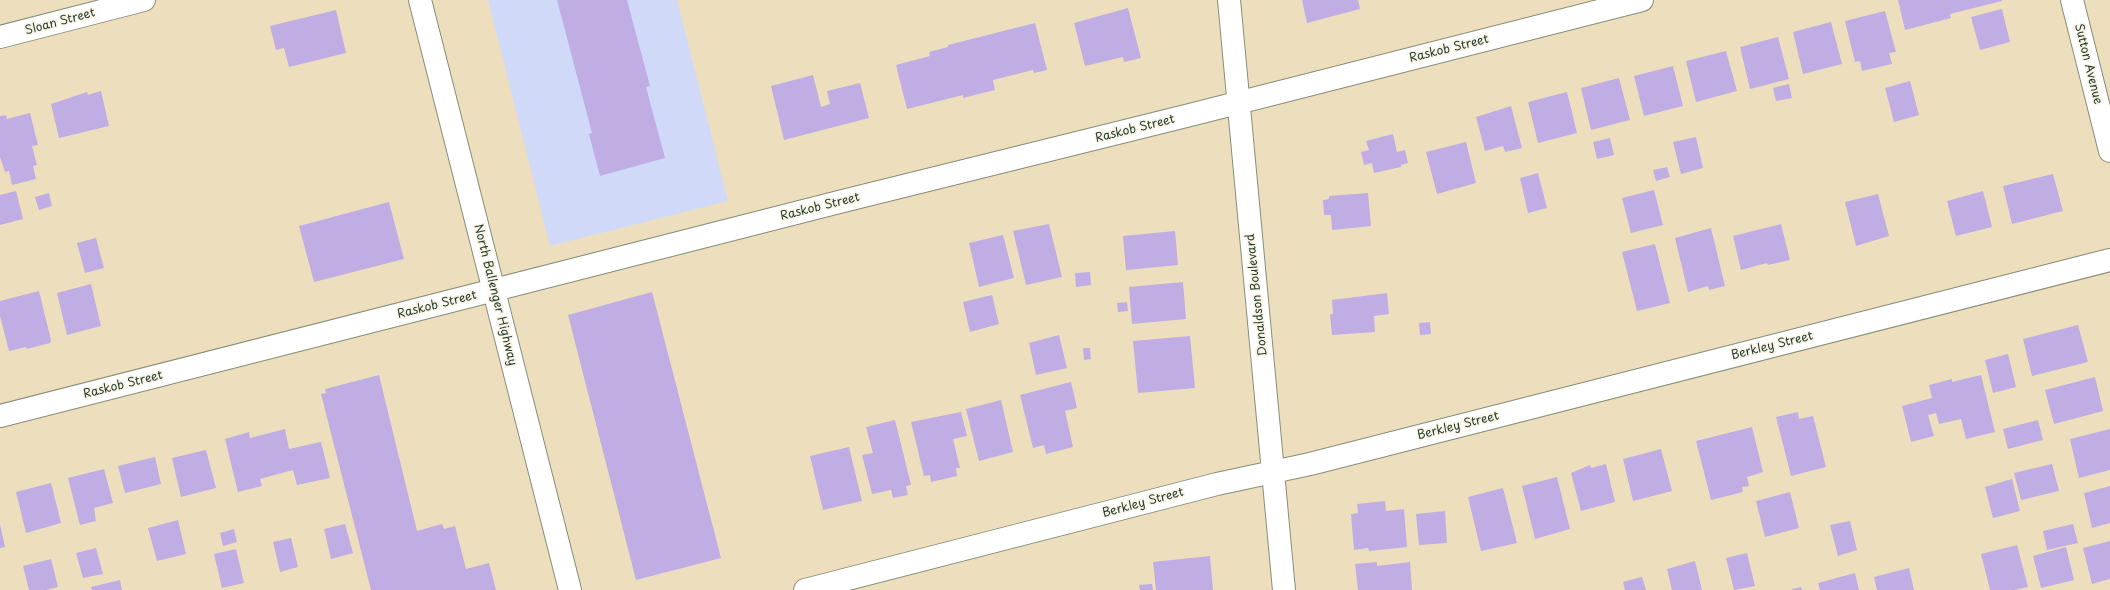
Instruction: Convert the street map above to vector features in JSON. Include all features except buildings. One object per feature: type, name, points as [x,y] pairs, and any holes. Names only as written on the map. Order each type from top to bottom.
[{"type":"street","name":"Sloan Street","points":[[0,37],[144,0]]},
{"type":"street","name":"North Ballenger Highway","points":[[420,0],[570,590]]},
{"type":"street","name":"Donaldson Boulevard","points":[[1229,0],[1284,590]]},
{"type":"street","name":"Raskob Street","points":[[0,416],[843,201],[1239,103],[1642,0]]},
{"type":"street","name":"Sutton Avenue","points":[[2072,0],[2110,152]]},
{"type":"street","name":"Berkley Street","points":[[805,590],[1210,486],[1273,472],[2110,260]]},
{"type":"shaded area","points":[[488,0],[677,0],[728,201],[550,246]]}]
